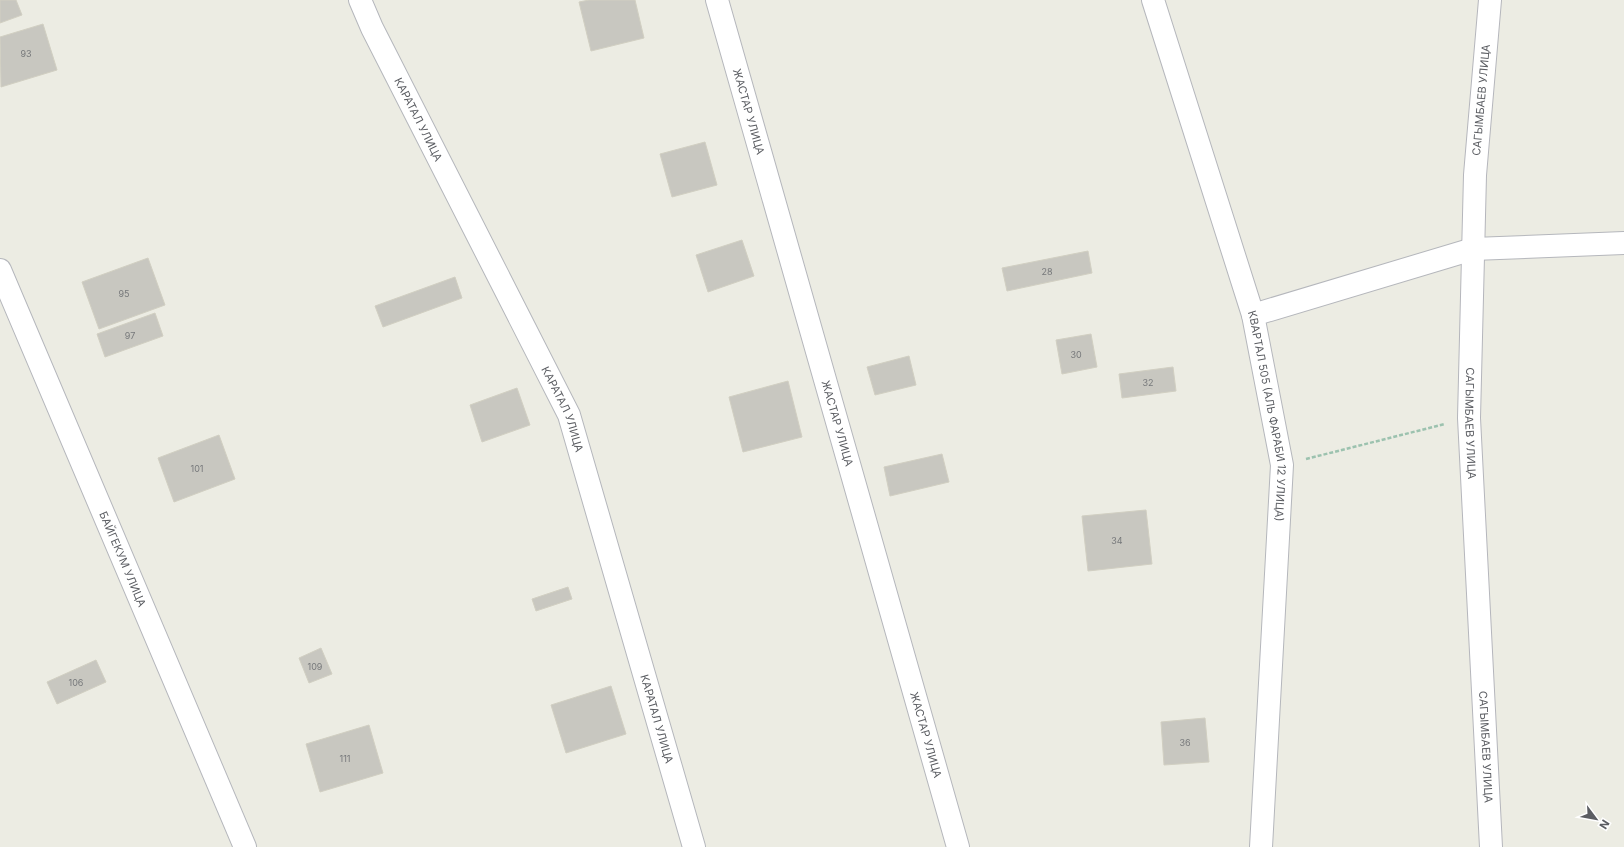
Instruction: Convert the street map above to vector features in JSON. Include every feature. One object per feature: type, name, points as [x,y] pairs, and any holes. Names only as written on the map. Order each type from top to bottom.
[{"type":"street","name":"КАРАТАЛ УЛИЦА","points":[[360,0],[372,28],[569,415],[694,847]]},
{"type":"street","name":"ЖАСТАР УЛИЦА","points":[[717,0],[958,847]]},
{"type":"street","name":"КВАРТАЛ 505 (АЛЬ ФАРАБИ 12 УЛИЦА)","points":[[1153,0],[1253,315],[1282,465],[1261,847]]},
{"type":"street","name":"САГЫМБАЕВ УЛИЦА","points":[[1490,0],[1475,175],[1469,418],[1490,847]]},
{"type":"street","points":[[1253,315],[1473,249],[1624,243]]},
{"type":"street","name":"БАЙГЕКУМ УЛИЦА","points":[[0,270],[245,847]]},
{"type":"path","points":[[1282,465],[1469,418]]},
{"type":"building","points":[[0,0],[16,0],[22,15],[0,23]]},
{"type":"building","points":[[589,0],[635,0],[644,38],[591,51],[579,2]]},
{"type":"building","points":[[43,24],[57,70],[1,87],[0,37]]},
{"type":"building","points":[[705,142],[717,185],[672,197],[660,154]]},
{"type":"building","points":[[742,240],[754,276],[708,292],[696,255]]},
{"type":"building","points":[[1088,251],[1092,273],[1007,291],[1002,268]]},
{"type":"building","points":[[148,258],[165,305],[99,329],[82,282]]},
{"type":"building","points":[[455,277],[462,298],[383,327],[375,306]]},
{"type":"building","points":[[155,313],[163,336],[105,357],[97,334]]},
{"type":"building","points":[[1091,334],[1097,367],[1062,374],[1056,340]]},
{"type":"building","points":[[909,356],[916,385],[875,395],[867,367]]},
{"type":"building","points":[[1173,367],[1176,391],[1122,398],[1119,374]]},
{"type":"building","points":[[788,381],[802,437],[743,452],[729,397]]},
{"type":"building","points":[[517,388],[530,425],[482,442],[470,405]]},
{"type":"building","points":[[219,435],[235,479],[174,502],[158,458]]},
{"type":"building","points":[[942,454],[949,482],[890,496],[884,467]]},
{"type":"building","points":[[1146,510],[1152,564],[1088,571],[1082,516]]},
{"type":"building","points":[[568,587],[572,599],[536,611],[532,599]]},
{"type":"building","points":[[321,648],[332,674],[309,683],[299,658]]},
{"type":"building","points":[[96,660],[106,682],[57,704],[47,682]]},
{"type":"building","points":[[611,686],[626,734],[566,753],[551,705]]},
{"type":"building","points":[[1205,718],[1209,762],[1164,765],[1161,722]]},
{"type":"building","points":[[369,725],[383,773],[320,792],[306,744]]}]
